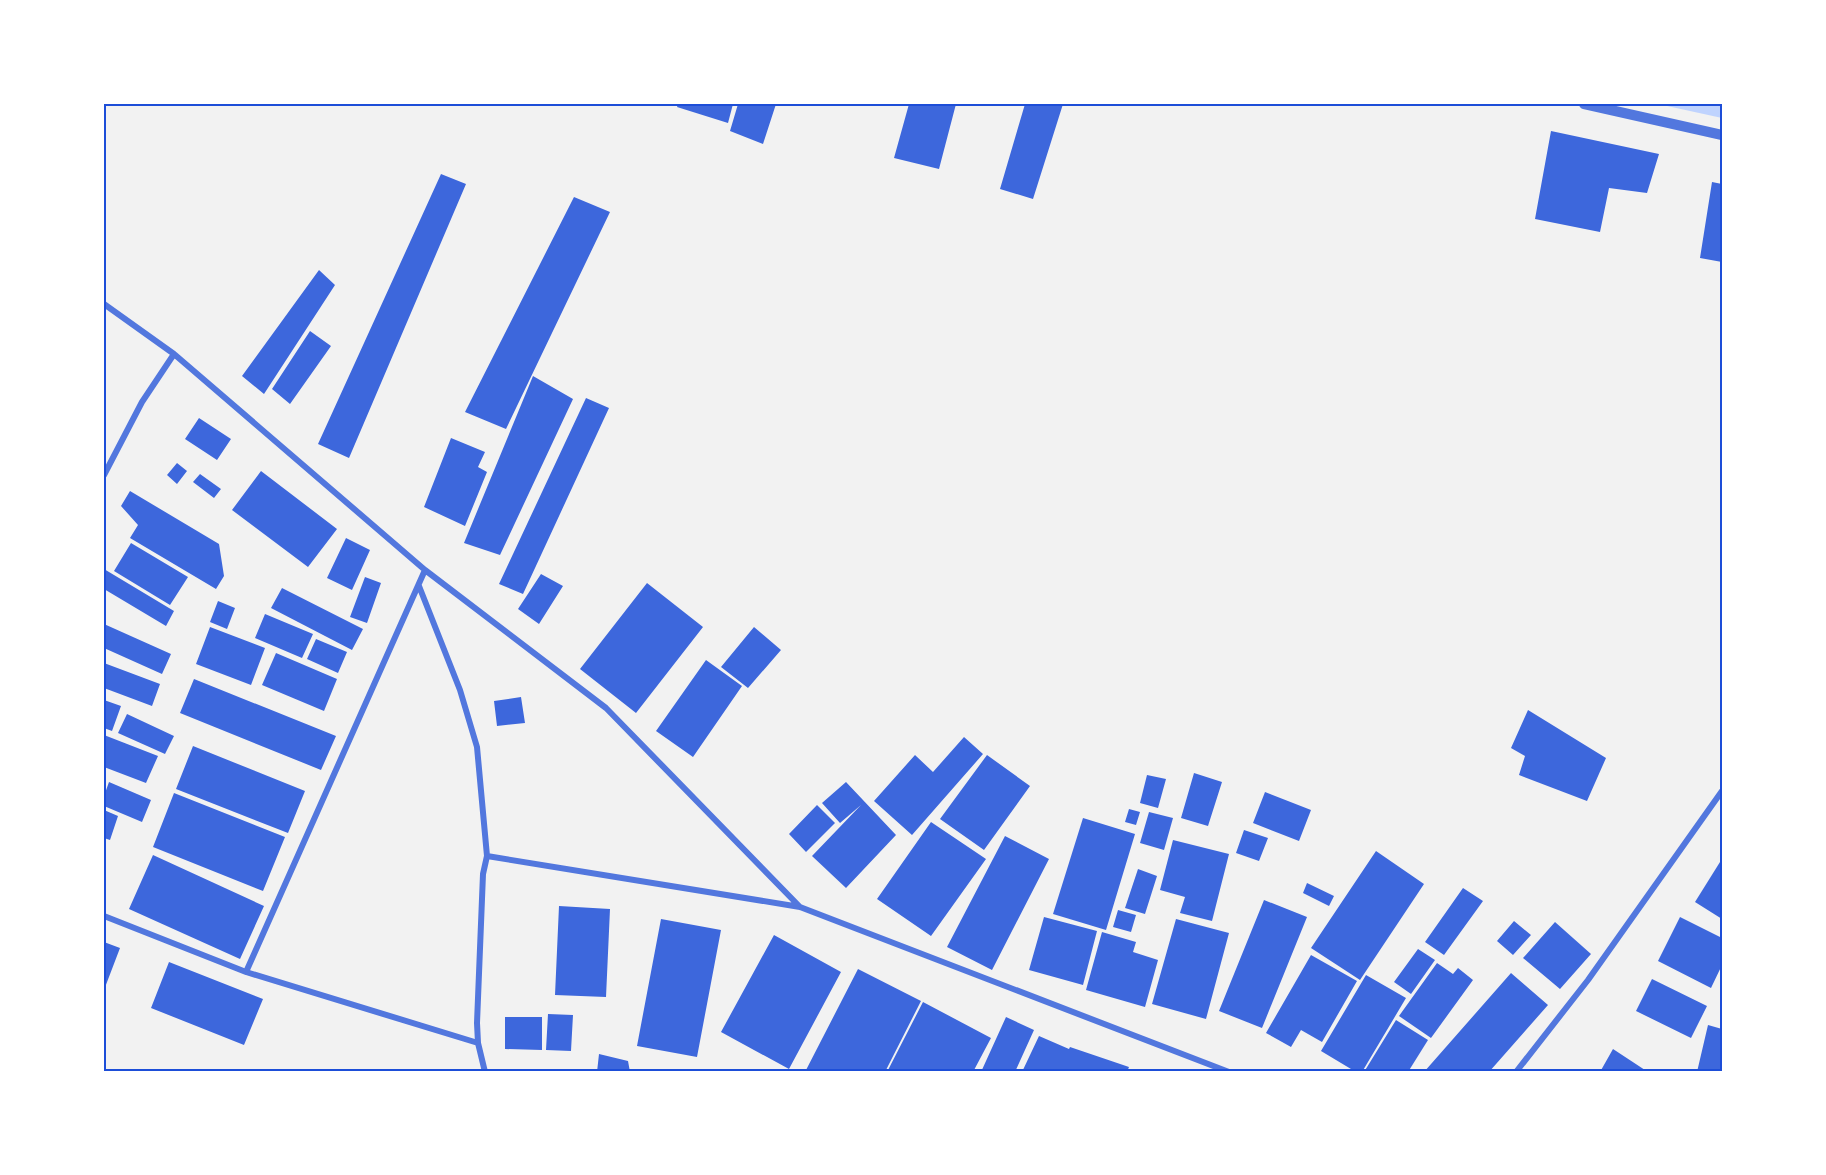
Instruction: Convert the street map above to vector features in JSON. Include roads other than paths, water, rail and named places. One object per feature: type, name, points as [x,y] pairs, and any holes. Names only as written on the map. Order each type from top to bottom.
[{"type":"street","points":[[1584,104],[1722,135]]},
{"type":"street","points":[[104,304],[174,354],[425,570],[606,708],[800,907]]},
{"type":"street","points":[[104,475],[142,402],[174,354]]},
{"type":"street","points":[[246,972],[425,570]]},
{"type":"street","points":[[419,586],[460,690],[477,747],[487,856],[483,874],[477,1023],[478,1043],[485,1071]]},
{"type":"street","points":[[1516,1071],[1588,980],[1722,791]]},
{"type":"street","points":[[487,856],[800,907],[1229,1071]]},
{"type":"street","points":[[104,915],[246,972],[478,1043]]},
{"type":"water","points":[[1658,104],[1722,104],[1722,118]]}]
